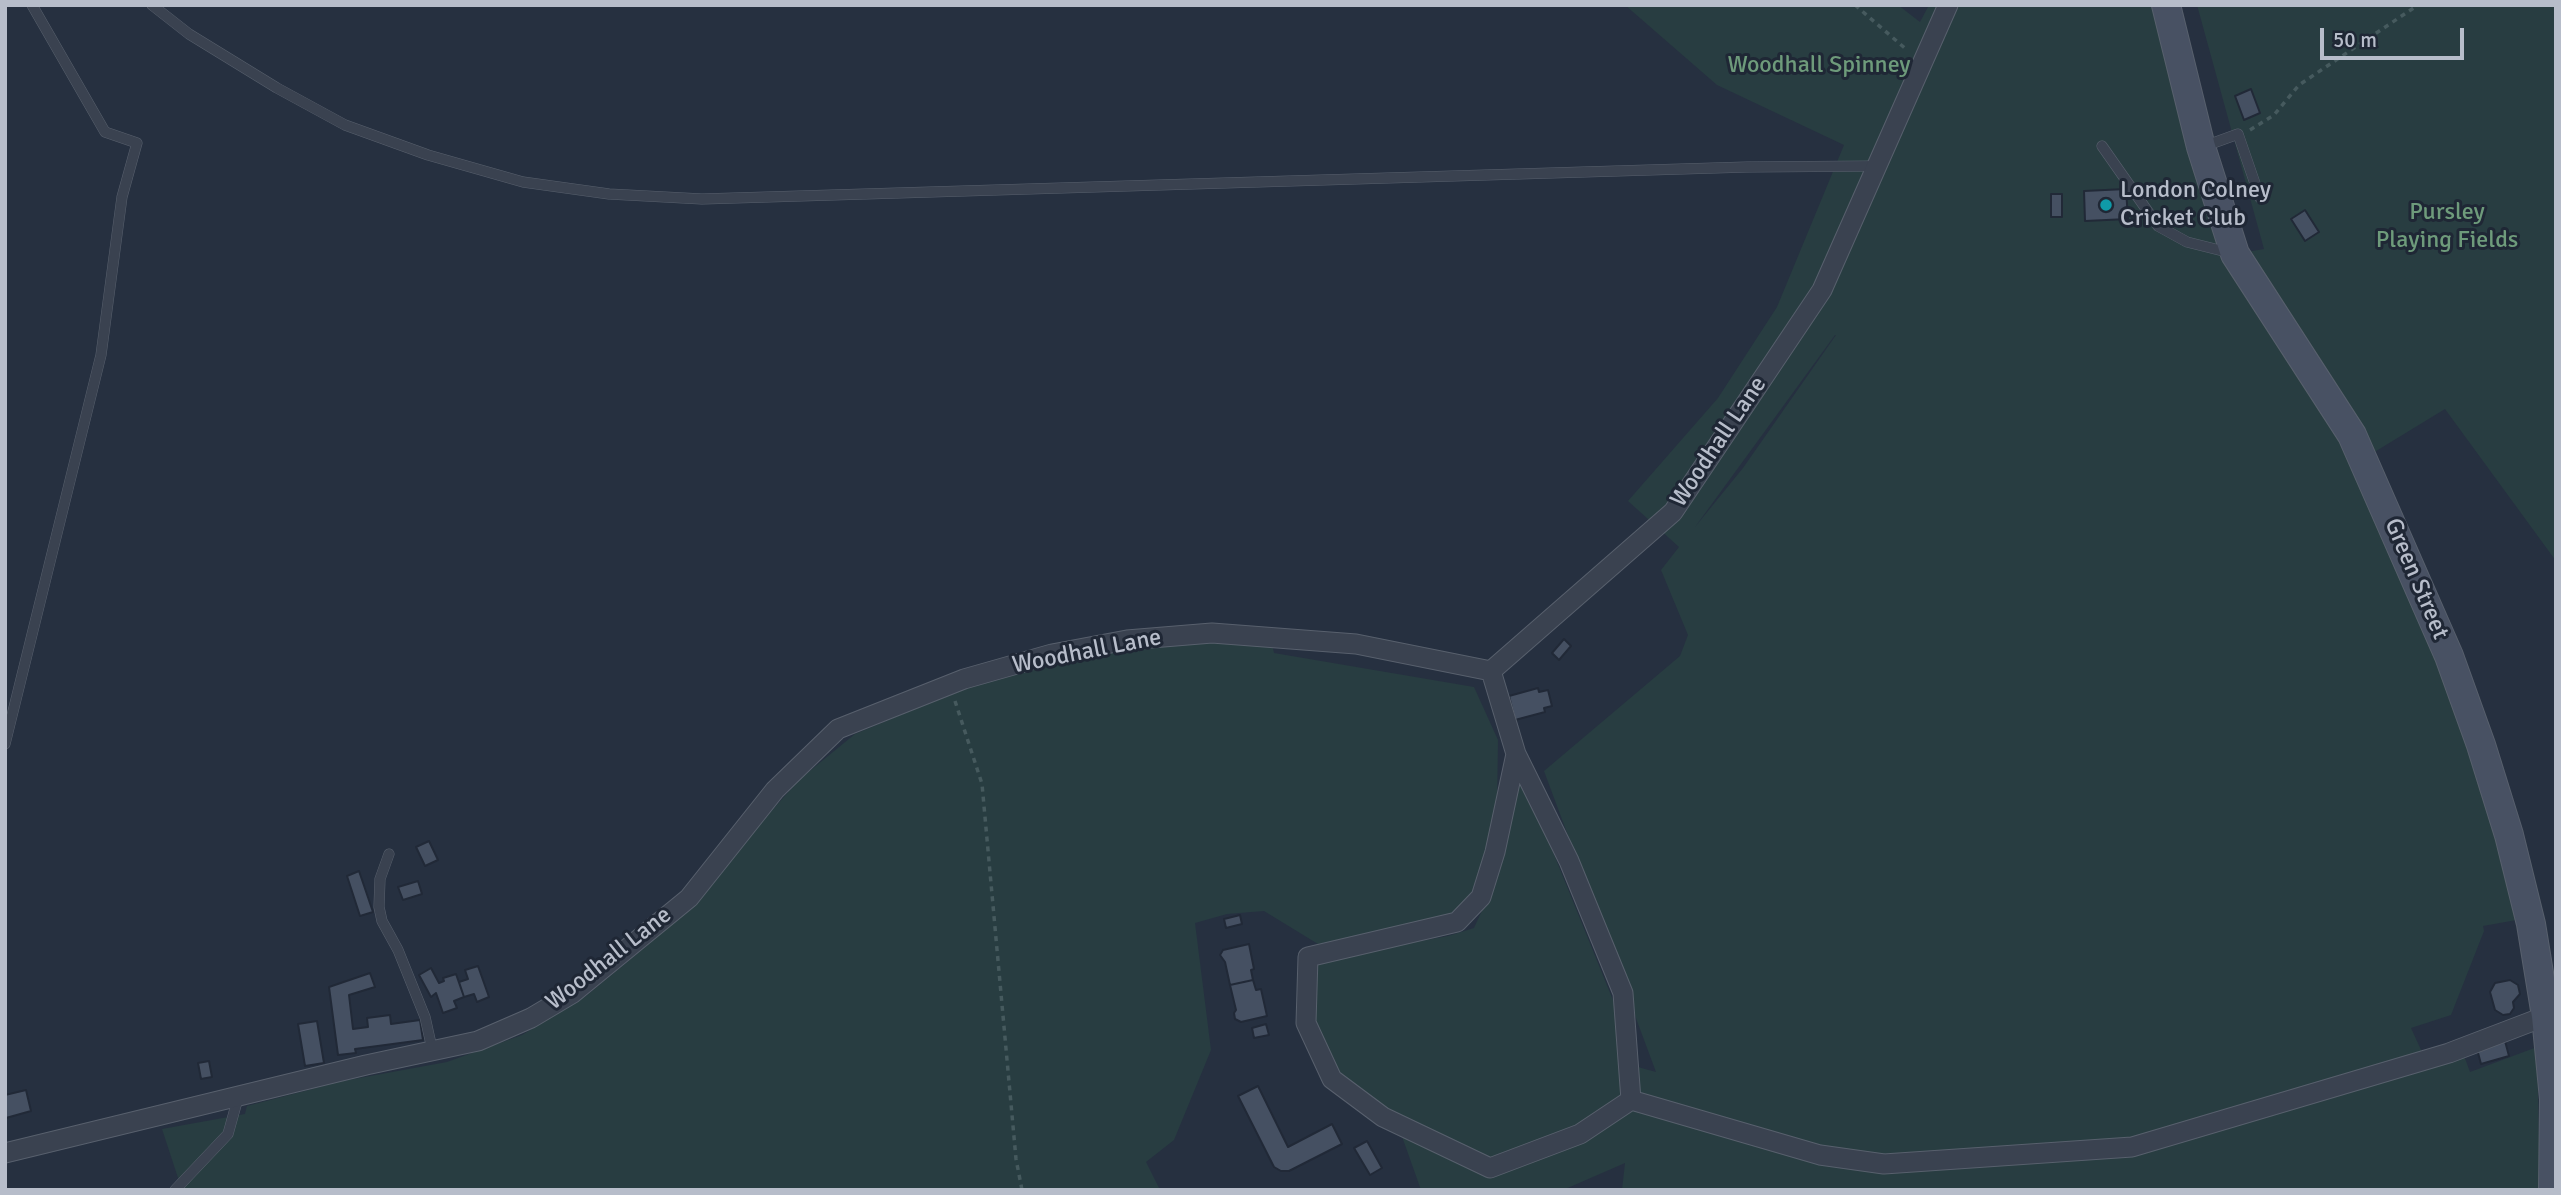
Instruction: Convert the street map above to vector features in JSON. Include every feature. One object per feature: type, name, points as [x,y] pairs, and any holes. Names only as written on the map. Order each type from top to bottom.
[{"type":"main road","name":"Green Street","points":[[2166,5],[2201,148],[2235,254],[2352,435],[2449,656],[2481,745],[2509,835],[2531,924],[2546,1016],[2554,1099],[2553,1190]]},
{"type":"street","name":"Woodhall Lane","points":[[5,1153],[366,1065],[433,1053],[478,1041],[531,1018],[573,993],[689,898],[775,790],[838,729],[950,684],[1052,654],[1127,640],[1212,633],[1356,645],[1491,671],[1673,512],[1822,290],[1948,5]]},
{"type":"street","points":[[1491,671],[1516,754],[1569,861],[1623,993],[1631,1100]]},
{"type":"street","points":[[1516,754],[1495,852],[1481,897],[1457,922],[1308,957],[1306,1023],[1332,1079],[1383,1117],[1490,1168],[1580,1134],[1631,1100],[1820,1155],[1884,1164],[2132,1147],[2449,1053],[2546,1016]]},
{"type":"lane","points":[[5,744],[101,355],[122,197],[137,143],[105,132],[32,5]]},
{"type":"lane","points":[[152,5],[189,34],[277,88],[345,125],[428,155],[523,182],[609,194],[702,199],[1747,167],[1877,166]]},
{"type":"lane","points":[[2201,148],[2238,134],[2260,198]]},
{"type":"lane","points":[[2102,146],[2158,226],[2187,243],[2235,254]]},
{"type":"lane","points":[[389,854],[380,879],[379,907],[382,921],[398,950],[425,1017],[433,1053]]},
{"type":"lane","points":[[175,1190],[228,1134],[238,1098]]},
{"type":"path","points":[[1855,5],[1922,62]]},
{"type":"path","points":[[2238,134],[2251,130],[2274,115],[2299,85],[2418,5]]},
{"type":"path","points":[[950,684],[982,784],[1013,1133],[1022,1190]]},
{"type":"green space","name":"Woodhall Spinney","points":[[1625,5],[1898,5],[1920,22],[1929,5],[2162,5],[2195,152],[2343,436],[2457,708],[2522,919],[2483,926],[2484,931],[2451,1015],[2411,1028],[2427,1063],[2463,1053],[2470,1072],[2537,1047],[2540,1190],[1622,1190],[1625,1163],[1563,1190],[1421,1190],[1394,1114],[1342,1076],[1315,1021],[1316,960],[1448,936],[1474,928],[1495,882],[1519,768],[1615,1005],[1623,1063],[1656,1072],[1544,771],[1680,656],[1688,635],[1661,570],[1679,547],[1628,501],[1718,398],[1777,307],[1844,145],[1717,85]],"holes":[[[1836,335],[1743,468],[1695,527]]]},
{"type":"green space","name":"Pursley Playing Fields","points":[[2197,5],[2556,5],[2556,561],[2445,409],[2363,459],[2235,254],[2264,249]]},
{"type":"green space","points":[[1199,640],[1272,645],[1274,653],[1474,687],[1498,740],[1497,809],[1476,891],[1449,917],[1318,944],[1264,911],[1227,914],[1195,923],[1211,1050],[1174,1140],[1146,1162],[1160,1190],[182,1190],[162,1129],[245,1114],[247,1106],[343,1081],[447,1062],[522,1035],[586,996],[655,939],[719,875],[800,779],[855,734],[1012,672],[1123,647]]},
{"type":"building","points":[[2251,89],[2260,113],[2244,120],[2235,96]]},
{"type":"building","name":"London Colney Cricket Club","points":[[2126,189],[2128,219],[2085,221],[2084,191]]},
{"type":"building","points":[[2051,194],[2062,194],[2062,217],[2051,217]]},
{"type":"building","points":[[2305,210],[2319,232],[2305,241],[2291,219]]},
{"type":"building","points":[[1564,639],[1571,646],[1559,660],[1552,653]]},
{"type":"building","points":[[1538,688],[1539,692],[1548,690],[1552,706],[1544,708],[1545,712],[1515,720],[1509,696]]},
{"type":"building","points":[[429,841],[438,860],[425,866],[416,847]]},
{"type":"building","points":[[359,871],[373,912],[360,916],[347,876]]},
{"type":"building","points":[[418,881],[422,894],[403,900],[398,887]]},
{"type":"building","points":[[1240,915],[1242,924],[1226,928],[1224,919]]},
{"type":"building","points":[[1249,944],[1254,969],[1251,970],[1253,980],[1230,985],[1225,962],[1220,955],[1223,950]]},
{"type":"building","points":[[478,966],[489,997],[477,1002],[474,994],[464,997],[459,982],[468,979],[465,970]]},
{"type":"building","points":[[431,968],[439,983],[444,981],[443,978],[456,974],[464,997],[454,1001],[457,1008],[443,1013],[436,993],[431,997],[419,975]]},
{"type":"building","points":[[370,973],[375,987],[349,995],[353,1029],[368,1027],[367,1018],[390,1015],[391,1024],[420,1020],[423,1040],[355,1049],[356,1053],[338,1055],[329,987]]},
{"type":"building","points":[[1253,980],[1256,990],[1261,989],[1267,1016],[1241,1022],[1235,1019],[1236,1010],[1230,985]]},
{"type":"building","points":[[2510,980],[2518,985],[2520,994],[2513,1002],[2514,1008],[2510,1014],[2503,1015],[2495,1010],[2490,992],[2495,983]]},
{"type":"building","points":[[317,1021],[324,1063],[305,1066],[298,1024]]},
{"type":"building","points":[[1266,1024],[1269,1035],[1254,1038],[1252,1028]]},
{"type":"building","points":[[2505,1041],[2509,1056],[2481,1064],[2477,1049]]},
{"type":"building","points":[[209,1061],[212,1077],[201,1079],[198,1063]]},
{"type":"building","points":[[1258,1086],[1288,1147],[1332,1124],[1342,1144],[1289,1171],[1274,1167],[1238,1096]]},
{"type":"building","points":[[26,1090],[31,1111],[6,1118],[5,1095]]},
{"type":"building","points":[[1367,1141],[1382,1168],[1370,1175],[1354,1148]]},
{"type":"place","name":"London Colney Cricket Club","points":[[2106,205]]}]
